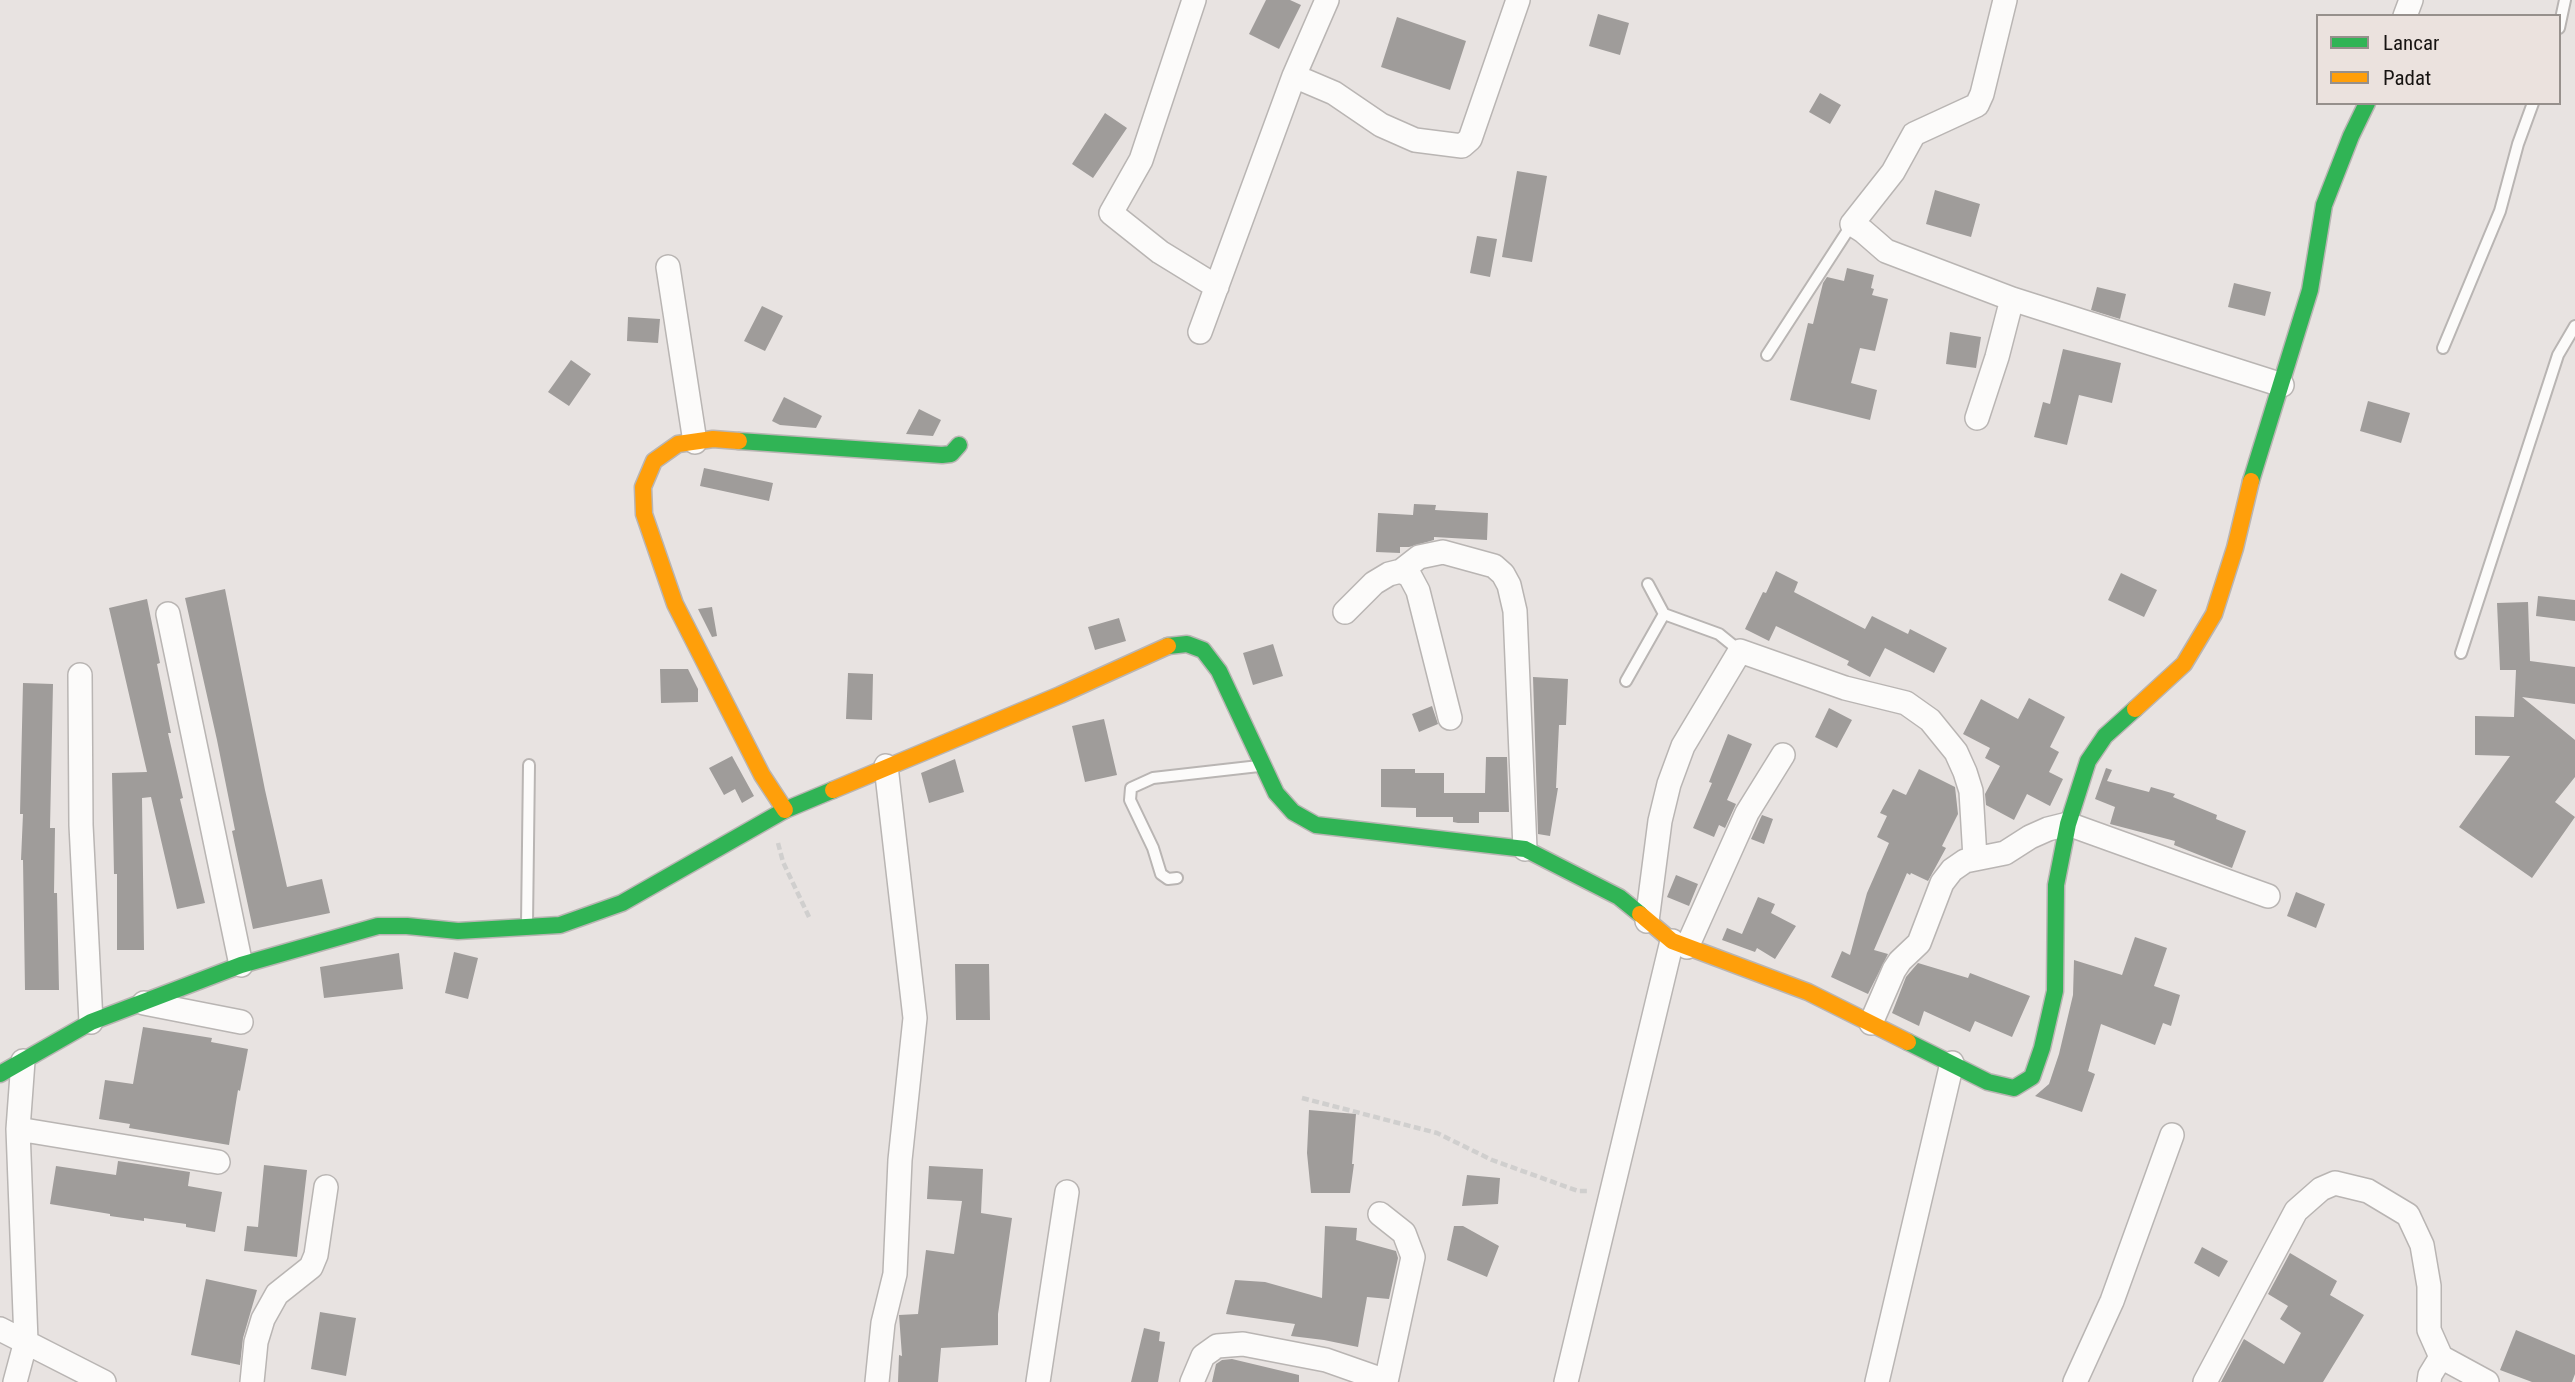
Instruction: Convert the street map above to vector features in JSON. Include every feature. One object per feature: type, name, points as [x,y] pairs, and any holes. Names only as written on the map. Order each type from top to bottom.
[{"type":"street","points":[[1195,0],[1141,160],[1111,213],[1160,251],[1217,287]]},
{"type":"street","points":[[1200,332],[1294,76],[1327,0]]},
{"type":"street","points":[[1294,76],[1334,93],[1381,125],[1415,140],[1462,146],[1470,139],[1518,0]]},
{"type":"street","points":[[2005,0],[1982,94],[1977,104],[1914,134],[1893,172],[1852,224],[1863,230],[1886,251],[2012,299],[2282,384]]},
{"type":"street","points":[[0,1074],[90,1022],[242,965],[378,926],[458,931],[560,925],[622,904],[785,810],[1060,695],[1173,644],[1187,644],[1203,650],[1212,659],[1276,793],[1293,812],[1316,825],[1525,849],[1619,897],[1680,944],[1808,992],[1998,1086],[2014,1088],[2032,1077],[2042,1048],[2055,991],[2056,885],[2068,824],[2088,761],[2105,736],[2184,664],[2214,614],[2235,548],[2253,473],[2310,290],[2323,205],[2350,136],[2366,105]]},
{"type":"street","points":[[667,267],[695,442]]},
{"type":"street","points":[[1978,418],[2012,299]]},
{"type":"street","points":[[785,810],[762,775],[675,604],[645,514],[643,487],[654,460],[678,444],[713,439],[942,456],[951,454],[959,445]]},
{"type":"street","points":[[1345,612],[1374,583],[1389,574],[1401,571],[1419,556],[1443,552],[1494,566],[1503,574],[1509,585],[1515,611],[1525,849]]},
{"type":"street","points":[[1401,571],[1410,576],[1418,591],[1450,718]]},
{"type":"street","points":[[168,614],[242,965]]},
{"type":"street","points":[[1647,921],[1660,821],[1669,784],[1683,746],[1740,651],[1845,688],[1906,703],[1930,720],[1956,752],[1965,772],[1971,791],[1975,858]]},
{"type":"street","points":[[80,676],[80,825],[90,1022]]},
{"type":"street","points":[[1566,1382],[1611,1191],[1680,944],[1747,813],[1783,755]]},
{"type":"street","points":[[877,1382],[883,1324],[895,1274],[900,1160],[915,1018],[886,766]]},
{"type":"street","points":[[1871,1023],[1894,970],[1919,943],[1941,883],[1959,865],[1975,858],[2005,853],[2029,837],[2068,824],[2268,896]]},
{"type":"street","points":[[144,1003],[241,1023]]},
{"type":"street","points":[[15,1382],[26,1341],[18,1129],[23,1061]]},
{"type":"street","points":[[1877,1382],[1952,1063]]},
{"type":"street","points":[[18,1129],[218,1162]]},
{"type":"street","points":[[2076,1382],[2112,1301],[2172,1135]]},
{"type":"street","points":[[2205,1382],[2296,1210],[2321,1189],[2335,1183],[2368,1191],[2408,1215],[2422,1245],[2429,1286],[2430,1330],[2441,1357],[2487,1382]]},
{"type":"street","points":[[252,1382],[256,1342],[263,1319],[277,1294],[311,1267],[316,1255],[326,1187]]},
{"type":"street","points":[[1038,1382],[1067,1192]]},
{"type":"street","points":[[1192,1382],[1203,1356],[1217,1346],[1243,1344],[1326,1360],[1386,1382],[1413,1257],[1404,1233],[1380,1214]]},
{"type":"street","points":[[0,1329],[104,1382]]},
{"type":"street","points":[[2429,1382],[2441,1357]]},
{"type":"lane","points":[[2561,19],[2565,0]]},
{"type":"lane","points":[[2443,348],[2500,211],[2518,144],[2532,105]]},
{"type":"lane","points":[[1767,355],[1852,224]]},
{"type":"lane","points":[[2461,653],[2558,355],[2575,326]]},
{"type":"lane","points":[[1648,584],[1664,614],[1719,634],[1740,651]]},
{"type":"lane","points":[[1626,681],[1664,614]]},
{"type":"lane","points":[[527,927],[529,765]]},
{"type":"lane","points":[[1177,878],[1168,879],[1161,874],[1153,848],[1130,800],[1131,788],[1153,778],[1262,765]]},
{"type":"path","points":[[770,819],[783,862],[810,919]]},
{"type":"path","points":[[1302,1098],[1437,1133],[1492,1160],[1578,1191],[1611,1191]]},
{"type":"building","points":[[1266,0],[1290,0],[1301,5],[1279,49],[1249,34]]},
{"type":"building","points":[[1598,14],[1629,23],[1620,55],[1589,46]]},
{"type":"building","points":[[1397,17],[1466,41],[1450,90],[1381,67]]},
{"type":"building","points":[[1820,93],[1841,105],[1830,124],[1809,112]]},
{"type":"building","points":[[1105,113],[1127,128],[1093,178],[1072,164]]},
{"type":"building","points":[[1517,171],[1547,176],[1532,262],[1502,257]]},
{"type":"building","points":[[1935,190],[1980,204],[1971,237],[1926,224]]},
{"type":"building","points":[[1477,236],[1497,239],[1490,277],[1470,273]]},
{"type":"building","points":[[1847,268],[1874,275],[1872,295],[1888,299],[1875,351],[1860,348],[1851,383],[1877,390],[1870,420],[1790,400],[1808,323],[1813,324],[1823,283],[1827,277],[1844,281]]},
{"type":"building","points":[[2234,283],[2271,292],[2265,316],[2228,307]]},
{"type":"building","points":[[2097,287],[2126,294],[2120,319],[2091,310]]},
{"type":"building","points":[[762,306],[783,316],[765,351],[744,341]]},
{"type":"building","points":[[628,317],[660,319],[658,343],[627,341]]},
{"type":"building","points":[[1950,332],[1981,337],[1976,368],[1946,364]]},
{"type":"building","points":[[2063,349],[2121,363],[2112,403],[2079,395],[2067,445],[2034,437],[2043,402],[2050,404]]},
{"type":"building","points":[[571,360],[591,374],[569,406],[548,392]]},
{"type":"building","points":[[784,397],[822,416],[816,428],[780,425],[772,421]]},
{"type":"building","points":[[2368,401],[2410,413],[2401,443],[2360,431]]},
{"type":"building","points":[[919,409],[941,420],[933,436],[906,434]]},
{"type":"building","points":[[704,468],[773,483],[769,501],[700,486]]},
{"type":"building","points":[[1414,504],[1436,505],[1435,510],[1488,513],[1487,540],[1434,537],[1434,540],[1400,547],[1400,553],[1376,552],[1378,513],[1413,515]]},
{"type":"building","points":[[1776,571],[1798,582],[1794,592],[1865,629],[1872,616],[1908,634],[1910,629],[1947,648],[1934,673],[1885,648],[1870,677],[1847,665],[1849,661],[1776,626],[1769,641],[1745,629]]},
{"type":"building","points":[[2121,573],[2157,590],[2144,617],[2108,600]]},
{"type":"building","points":[[225,589],[287,887],[322,879],[330,913],[253,929],[232,831],[235,830],[217,740],[185,598]]},
{"type":"building","points":[[2538,596],[2575,600],[2575,621],[2536,616]]},
{"type":"building","points":[[147,599],[171,733],[168,733],[183,798],[180,799],[205,903],[177,909],[151,797],[142,798],[144,950],[117,950],[117,874],[114,874],[112,773],[147,772],[109,608]]},
{"type":"building","points":[[2528,602],[2530,661],[2575,667],[2575,704],[2522,697],[2575,740],[2575,777],[2555,802],[2575,817],[2532,878],[2459,827],[2510,756],[2475,755],[2475,716],[2514,717],[2516,670],[2500,670],[2497,603]]},
{"type":"building","points":[[712,607],[717,636],[712,637],[698,609]]},
{"type":"building","points":[[1119,618],[1126,641],[1095,650],[1088,627]]},
{"type":"building","points":[[1273,644],[1283,676],[1253,685],[1243,653]]},
{"type":"building","points":[[660,669],[688,669],[698,689],[698,702],[661,703]]},
{"type":"building","points":[[848,673],[873,674],[872,720],[846,719]]},
{"type":"building","points":[[1533,677],[1568,679],[1566,725],[1559,725],[1558,788],[1550,836],[1538,834]]},
{"type":"building","points":[[23,683],[53,684],[50,828],[55,828],[54,893],[57,893],[59,990],[25,990],[21,860],[23,814],[20,814]]},
{"type":"building","points":[[2029,698],[2065,717],[2050,747],[2059,752],[2049,772],[2063,779],[2050,806],[2027,794],[2014,820],[1986,805],[1985,794],[2000,766],[1985,758],[1990,748],[1963,734],[1981,699],[2018,719]]},
{"type":"building","points":[[1432,706],[1438,724],[1419,732],[1412,714]]},
{"type":"building","points":[[1829,708],[1852,720],[1837,748],[1815,737]]},
{"type":"building","points":[[1104,719],[1117,775],[1085,782],[1072,726]]},
{"type":"building","points":[[1728,734],[1752,744],[1727,800],[1736,804],[1725,828],[1719,825],[1714,837],[1693,828],[1712,783],[1709,782]]},
{"type":"building","points":[[732,756],[754,796],[742,803],[735,789],[724,795],[709,768]]},
{"type":"building","points":[[1486,757],[1507,757],[1509,812],[1479,812],[1479,823],[1458,823],[1453,822],[1453,817],[1416,817],[1416,808],[1381,807],[1381,769],[1415,769],[1415,773],[1444,773],[1444,793],[1485,793]]},
{"type":"building","points":[[955,759],[964,792],[929,803],[921,773]]},
{"type":"building","points":[[2106,768],[2112,770],[2107,781],[2149,792],[2151,787],[2175,794],[2173,797],[2217,815],[2216,819],[2246,831],[2232,868],[2174,845],[2175,841],[2110,824],[2115,807],[2095,799]]},
{"type":"building","points":[[1919,769],[1955,787],[1958,814],[1942,846],[1946,848],[1928,881],[1907,873],[1874,950],[1888,954],[1868,994],[1831,977],[1842,951],[1850,955],[1867,893],[1889,843],[1877,837],[1887,816],[1880,813],[1893,789],[1906,795]]},
{"type":"building","points":[[1762,815],[1773,819],[1764,844],[1751,839]]},
{"type":"building","points":[[1676,875],[1698,884],[1689,906],[1667,897]]},
{"type":"building","points":[[2296,892],[2325,904],[2316,928],[2287,916]]},
{"type":"building","points":[[1758,897],[1775,904],[1771,913],[1796,926],[1775,959],[1757,948],[1755,952],[1722,940],[1727,928],[1742,934]]},
{"type":"building","points":[[2135,937],[2167,948],[2154,986],[2180,995],[2171,1026],[2163,1023],[2155,1045],[2101,1024],[2088,1071],[2095,1074],[2082,1112],[2035,1096],[2049,1084],[2059,1054],[2073,995],[2074,960],[2122,975]]},
{"type":"building","points":[[454,952],[478,958],[468,999],[445,993]]},
{"type":"building","points":[[399,953],[403,989],[324,998],[320,967]]},
{"type":"building","points":[[1918,963],[1968,978],[1970,973],[2030,996],[2012,1037],[1975,1021],[1970,1032],[1924,1011],[1919,1026],[1892,1013],[1906,977]]},
{"type":"building","points":[[955,964],[989,964],[990,1020],[956,1020]]},
{"type":"building","points":[[143,1027],[212,1038],[211,1042],[248,1049],[229,1145],[129,1128],[130,1124],[99,1119],[105,1080],[133,1084]]},
{"type":"building","points":[[1309,1110],[1356,1114],[1350,1193],[1311,1193],[1307,1153]]},
{"type":"building","points":[[118,1161],[190,1172],[188,1186],[222,1192],[215,1232],[186,1227],[186,1224],[110,1216],[50,1204],[56,1166],[116,1175]]},
{"type":"building","points":[[264,1165],[307,1170],[297,1257],[244,1251],[247,1226],[258,1227]]},
{"type":"building","points":[[929,1166],[983,1169],[981,1213],[1012,1218],[998,1314],[998,1345],[941,1348],[938,1382],[898,1382],[899,1355],[902,1356],[899,1315],[918,1314],[926,1250],[954,1254],[962,1201],[927,1199]]},
{"type":"building","points":[[1467,1175],[1500,1178],[1498,1204],[1462,1206]]},
{"type":"building","points":[[1325,1226],[1357,1228],[1356,1240],[1396,1251],[1398,1258],[1389,1299],[1367,1297],[1358,1347],[1291,1336],[1295,1324],[1226,1314],[1235,1280],[1265,1282],[1322,1298]]},
{"type":"building","points":[[1454,1226],[1463,1226],[1499,1246],[1487,1277],[1447,1260]]},
{"type":"building","points":[[2202,1247],[2228,1261],[2219,1277],[2194,1263]]},
{"type":"building","points":[[2290,1253],[2337,1281],[2330,1295],[2364,1315],[2323,1382],[2221,1382],[2244,1339],[2284,1364],[2301,1333],[2280,1319],[2288,1306],[2268,1294]]},
{"type":"building","points":[[206,1279],[257,1290],[243,1338],[240,1365],[191,1355]]},
{"type":"building","points":[[320,1312],[356,1318],[346,1376],[311,1369]]},
{"type":"building","points":[[1144,1328],[1160,1332],[1159,1341],[1165,1342],[1158,1382],[1131,1382]]},
{"type":"building","points":[[2516,1330],[2575,1355],[2572,1382],[2532,1382],[2500,1370]]},
{"type":"building","points":[[1232,1359],[1299,1375],[1299,1382],[1212,1382],[1216,1364]]},
{"type":"traffic: fast","points":[[2251,481],[2310,290],[2324,205],[2366,105]]},
{"type":"traffic: fast","points":[[739,441],[942,455],[951,454],[959,445]]},
{"type":"traffic: fast","points":[[1168,646],[1187,644],[1203,650],[1219,671],[1276,793],[1293,812],[1316,825],[1525,849],[1619,897],[1640,914]]},
{"type":"traffic: fast","points":[[1908,1042],[1988,1082],[2014,1088],[2032,1077],[2042,1048],[2055,991],[2056,885],[2068,824],[2088,761],[2105,736],[2135,709]]},
{"type":"traffic: fast","points":[[0,1074],[91,1022],[241,965],[378,926],[458,931],[560,925],[622,903],[785,810],[833,790]]},
{"type":"traffic: slow","points":[[739,441],[713,439],[678,444],[654,461],[643,487],[644,514],[675,604],[762,775],[785,810]]},
{"type":"traffic: slow","points":[[2135,709],[2184,664],[2214,614],[2235,548],[2251,481]]},
{"type":"traffic: slow","points":[[833,790],[1060,695],[1168,646]]},
{"type":"traffic: slow","points":[[1640,914],[1672,941],[1808,992],[1908,1042]]}]
